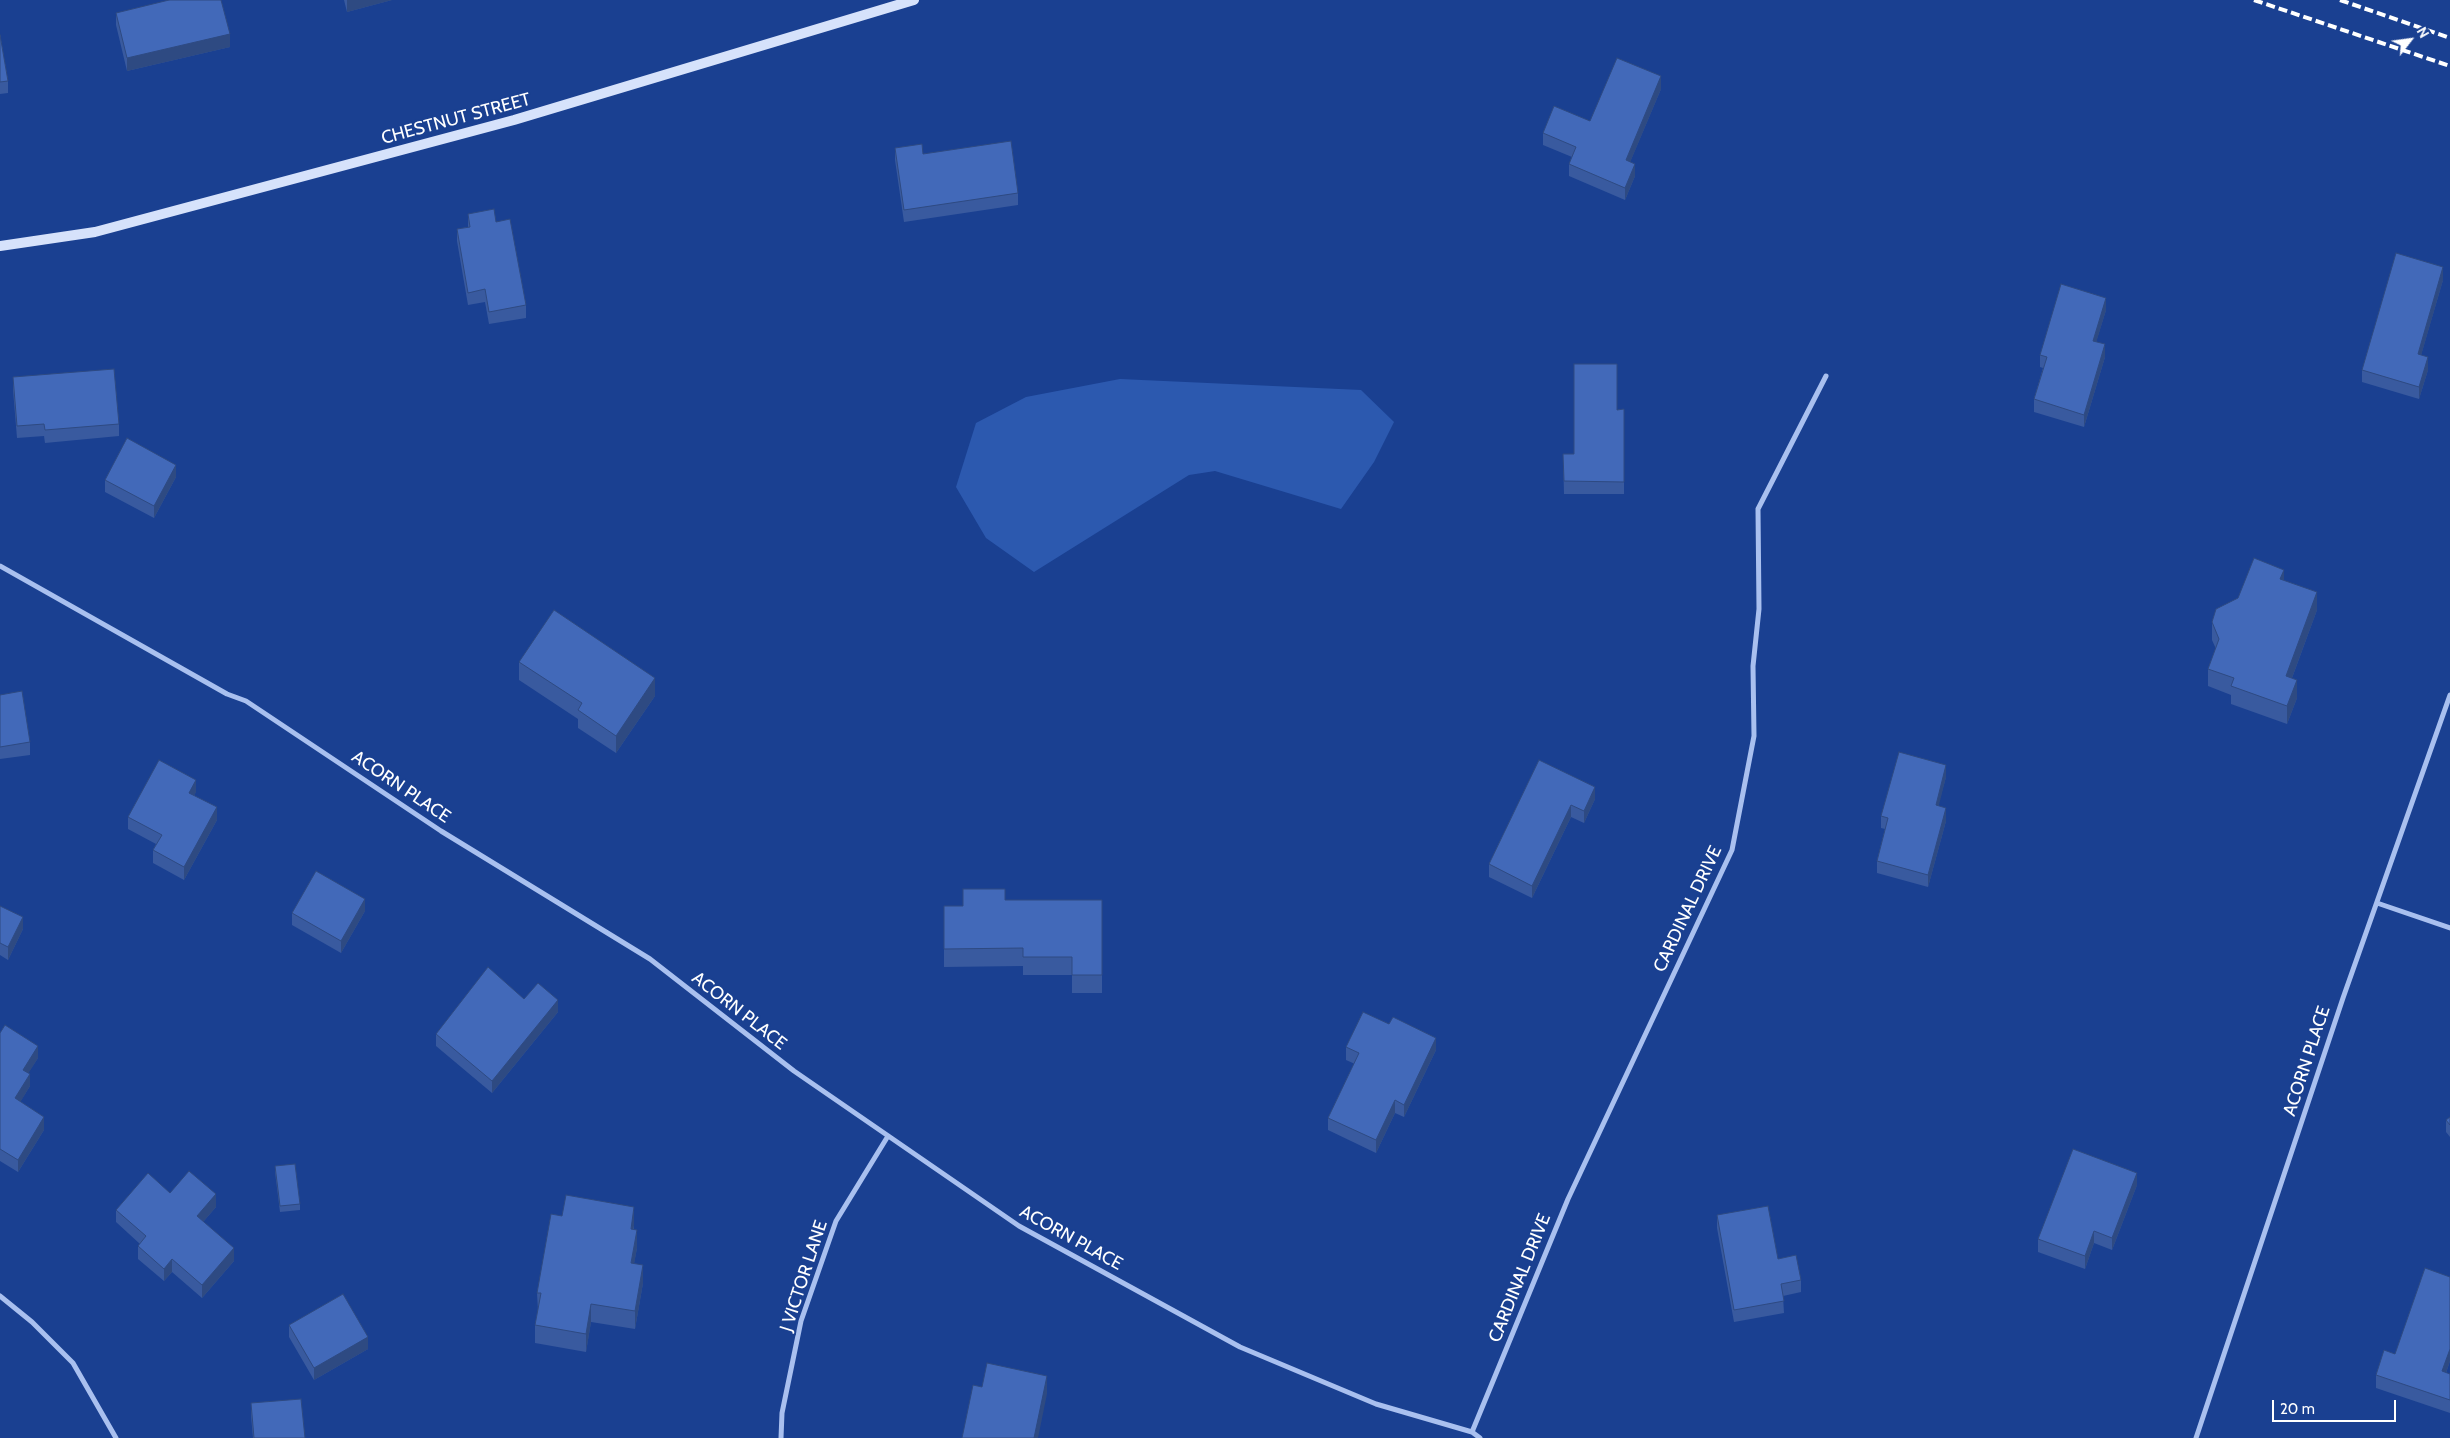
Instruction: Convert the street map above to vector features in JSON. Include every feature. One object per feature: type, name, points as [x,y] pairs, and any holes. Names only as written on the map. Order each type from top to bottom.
[{"type":"main road","name":"CHESTNUT STREET","points":[[0,246],[95,232],[514,120],[914,0]]},
{"type":"street","name":"CARDINAL DRIVE","points":[[1472,1432],[1568,1199],[1732,850],[1754,736],[1753,666],[1759,609],[1758,509],[1826,376]]},
{"type":"street","name":"ACORN PLACE","points":[[0,566],[227,694],[246,701],[441,831],[650,959],[794,1071],[1019,1226],[1240,1347],[1376,1404],[1472,1432],[1480,1438]]},
{"type":"street","name":"ACORN PLACE","points":[[2196,1438],[2343,998],[2450,695]]},
{"type":"street","points":[[2377,903],[2450,928]]},
{"type":"street","name":"J VICTOR LANE","points":[[781,1438],[782,1413],[801,1321],[836,1221],[888,1136]]},
{"type":"street","points":[[0,1296],[32,1322],[72,1364],[116,1438]]},
{"type":"shaded area","points":[[1120,379],[1361,390],[1394,422],[1374,462],[1341,509],[1215,471],[1189,475],[1034,572],[986,538],[956,487],[976,423],[1026,397]]},
{"type":"building","points":[[169,0],[221,0],[230,34],[127,58],[116,13]]},
{"type":"building","points":[[0,35],[8,81],[0,82]]},
{"type":"building","points":[[1617,58],[1661,76],[1626,160],[1635,164],[1625,188],[1569,164],[1576,147],[1543,133],[1554,106],[1590,121]]},
{"type":"building","points":[[1011,141],[1018,193],[904,210],[895,148],[922,144],[923,154]]},
{"type":"building","points":[[494,209],[496,222],[510,219],[526,305],[489,312],[485,289],[468,293],[457,229],[470,227],[468,214]]},
{"type":"building","points":[[2396,253],[2443,267],[2418,354],[2428,357],[2419,387],[2362,370]]},
{"type":"building","points":[[2061,284],[2106,298],[2093,341],[2105,344],[2084,415],[2034,399],[2047,357],[2040,355]]},
{"type":"building","points":[[1574,364],[1617,364],[1617,410],[1624,409],[1624,482],[1564,481],[1563,454],[1574,454]]},
{"type":"building","points":[[114,369],[119,424],[45,430],[44,424],[17,426],[13,377]]},
{"type":"building","points":[[127,438],[176,465],[154,506],[105,480]]},
{"type":"building","points":[[2254,558],[2284,570],[2280,579],[2317,592],[2286,676],[2297,680],[2287,706],[2231,686],[2234,678],[2208,669],[2219,639],[2212,622],[2216,609],[2238,598]]},
{"type":"building","points":[[554,610],[655,678],[616,736],[578,710],[582,703],[519,662]]},
{"type":"building","points":[[22,691],[30,742],[0,747],[0,695]]},
{"type":"building","points":[[1899,752],[1946,765],[1936,805],[1946,808],[1928,875],[1877,861],[1888,818],[1881,816]]},
{"type":"building","points":[[159,760],[196,780],[189,793],[217,807],[184,867],[153,850],[162,835],[128,817]]},
{"type":"building","points":[[1539,760],[1595,787],[1584,811],[1571,805],[1532,886],[1489,864]]},
{"type":"building","points":[[316,871],[365,899],[341,941],[292,913]]},
{"type":"building","points":[[963,889],[1005,889],[1005,900],[1102,900],[1102,975],[1072,975],[1072,957],[1023,957],[1023,948],[944,949],[944,906],[963,906]]},
{"type":"building","points":[[0,906],[23,917],[8,947],[0,943]]},
{"type":"building","points":[[488,967],[524,999],[538,983],[558,1000],[492,1081],[436,1034]]},
{"type":"building","points":[[1363,1012],[1389,1024],[1393,1017],[1436,1038],[1404,1105],[1395,1100],[1376,1140],[1328,1118],[1359,1053],[1346,1047]]},
{"type":"building","points":[[5,1025],[38,1046],[23,1070],[30,1074],[15,1098],[44,1117],[18,1160],[0,1149],[0,1033]]},
{"type":"building","points":[[2450,1117],[2450,1125],[2446,1120]]},
{"type":"building","points":[[2073,1149],[2137,1173],[2112,1238],[2094,1231],[2085,1256],[2038,1239]]},
{"type":"building","points":[[295,1164],[300,1204],[280,1206],[275,1166]]},
{"type":"building","points":[[189,1171],[216,1194],[197,1216],[234,1248],[202,1285],[172,1259],[164,1269],[138,1246],[146,1236],[116,1210],[148,1173],[170,1193]]},
{"type":"building","points":[[566,1195],[634,1207],[631,1229],[637,1230],[631,1263],[643,1265],[635,1311],[591,1304],[586,1334],[535,1325],[541,1293],[537,1293],[551,1214],[562,1216]]},
{"type":"building","points":[[1768,1206],[1778,1259],[1796,1255],[1801,1280],[1781,1284],[1784,1301],[1734,1310],[1717,1215]]},
{"type":"building","points":[[2425,1268],[2450,1277],[2450,1349],[2442,1371],[2450,1374],[2450,1400],[2376,1375],[2384,1350],[2395,1354]]},
{"type":"building","points":[[343,1294],[368,1337],[314,1368],[289,1325]]},
{"type":"building","points":[[987,1363],[1047,1376],[1034,1438],[962,1438],[973,1385],[982,1387]]},
{"type":"building","points":[[301,1399],[305,1438],[254,1438],[251,1403]]},
{"type":"railway","points":[[2254,0],[2450,66]]},
{"type":"railway","points":[[2340,0],[2450,38]]}]
